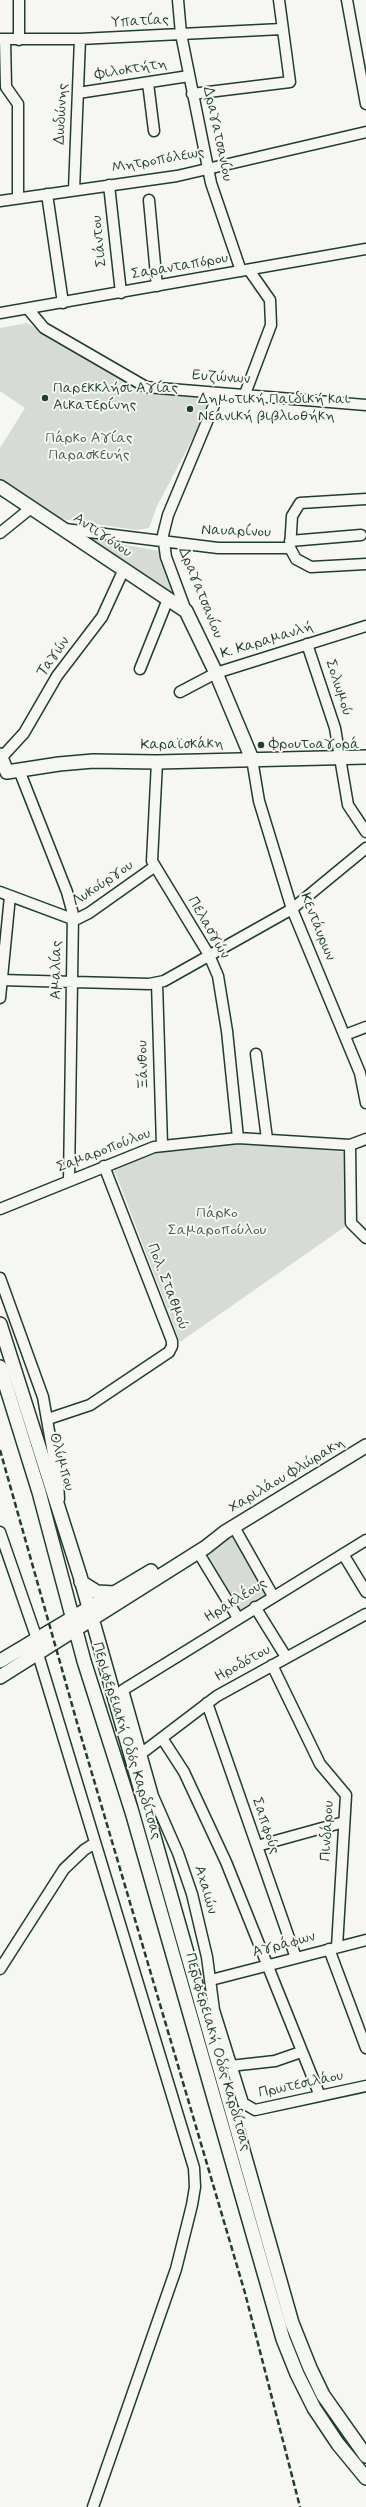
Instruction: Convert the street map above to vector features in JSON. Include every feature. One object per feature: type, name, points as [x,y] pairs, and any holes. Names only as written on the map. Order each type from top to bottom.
[{"type":"main road","name":"Αντιγόνου","points":[[0,487],[186,611]]},
{"type":"main road","name":"Δραγατσανίου","points":[[186,611],[216,673],[252,759]]},
{"type":"main road","points":[[1,757],[9,772]]},
{"type":"main road","name":"Καραϊσκάκη","points":[[9,772],[93,761],[157,762],[366,757]]},
{"type":"main road","name":"Ολύμπου","points":[[0,1324],[28,1408],[90,1614]]},
{"type":"main road","name":"Ολύμπου","points":[[0,1367],[39,1492],[74,1625]]},
{"type":"main road","name":"Χαριλάου Φλώρακη","points":[[90,1614],[198,1552],[230,1530],[366,1446]]},
{"type":"main road","name":"Χαριλάου Φλώρακη","points":[[90,1614],[115,1593],[203,1539],[230,1530]]},
{"type":"main road","points":[[81,1582],[97,1592],[115,1593]]},
{"type":"main road","points":[[0,1677],[38,1654],[90,1614]]},
{"type":"main road","name":"Περιφερειακή Οδός Καρδίτσας","points":[[90,1614],[292,2323],[320,2388],[342,2423],[366,2456]]},
{"type":"main road","points":[[0,1661],[37,1639],[74,1625]]},
{"type":"main road","name":"Περιφερειακή Οδός Καρδίτσας","points":[[74,1625],[132,1812],[283,2339],[297,2374],[314,2408],[338,2444],[366,2478]]},
{"type":"street","points":[[18,40],[19,0]]},
{"type":"street","name":"Δραγατσανίου","points":[[178,0],[181,34],[192,94],[207,168],[218,207],[245,271],[270,300],[271,325],[245,394]]},
{"type":"street","points":[[192,94],[288,84],[291,80],[282,29],[279,0]]},
{"type":"street","points":[[347,0],[366,104]]},
{"type":"street","name":"Υπατίας","points":[[3,39],[80,39],[282,29]]},
{"type":"street","points":[[3,39],[6,87],[18,104],[18,198]]},
{"type":"street","name":"Δωδώνης","points":[[74,190],[80,39]]},
{"type":"street","name":"Φιλοκτήτη","points":[[78,93],[189,76]]},
{"type":"street","points":[[148,83],[154,131]]},
{"type":"street","name":"Μητροπόλεως","points":[[0,200],[177,176],[366,132]]},
{"type":"street","name":"Σιάντου","points":[[109,185],[121,293]]},
{"type":"street","points":[[47,194],[63,303]]},
{"type":"street","points":[[149,200],[157,286]]},
{"type":"street","name":"Σαρανταπόρου","points":[[0,313],[366,249]]},
{"type":"street","name":"Ευζώνων","points":[[28,309],[44,328],[138,384],[162,389],[245,394],[366,405]]},
{"type":"street","name":"Δραγατσανίου","points":[[186,611],[163,542],[168,515],[218,393]]},
{"type":"street","points":[[366,499],[300,503],[294,511],[290,544],[296,559],[311,567],[366,564]]},
{"type":"street","points":[[0,533],[32,508]]},
{"type":"street","name":"Ναυαρίνου","points":[[63,529],[232,549],[290,544],[361,535]]},
{"type":"street","name":"Ταγών","points":[[1,757],[24,733],[58,676],[102,617],[124,570]]},
{"type":"street","points":[[140,669],[168,599]]},
{"type":"street","name":"Κ. Καραμανλή","points":[[180,692],[216,673],[366,626]]},
{"type":"street","name":"Σολωμού","points":[[307,644],[335,728],[348,805],[366,832]]},
{"type":"street","name":"Κεντάυρων","points":[[252,759],[259,801],[292,909],[346,1035],[362,1078],[366,1103]]},
{"type":"street","name":"Πελασγών","points":[[157,762],[152,850],[154,867],[209,955],[218,976],[222,997],[238,1138]]},
{"type":"street","name":"Αμαλίας","points":[[9,772],[68,897],[73,920],[69,1181]]},
{"type":"street","points":[[0,980],[72,983],[156,983],[292,909],[366,848]]},
{"type":"street","name":"Λυκούργου","points":[[0,892],[73,920],[89,913],[154,867]]},
{"type":"street","points":[[0,998],[0,980],[10,896]]},
{"type":"street","name":"Ξάνθου","points":[[156,983],[162,1145]]},
{"type":"street","points":[[346,1035],[366,1027]]},
{"type":"street","points":[[256,1054],[267,1140]]},
{"type":"street","name":"Σαμαροπούλου","points":[[0,1209],[133,1153],[162,1145],[238,1138],[350,1145],[366,1139]]},
{"type":"street","points":[[350,1145],[350,1224],[366,1238]]},
{"type":"street","name":"Πολ. Σταθμού","points":[[48,1419],[90,1405],[168,1352],[172,1346],[172,1341],[104,1166]]},
{"type":"street","points":[[0,1278],[44,1398],[58,1482],[59,1513]]},
{"type":"street","points":[[230,1530],[273,1596]]},
{"type":"street","points":[[0,1532],[37,1639]]},
{"type":"street","name":"Ηρακλέους","points":[[123,1690],[255,1607],[366,1540]]},
{"type":"street","points":[[198,1552],[238,1618]]},
{"type":"street","points":[[343,1554],[366,1592]]},
{"type":"street","points":[[255,1607],[286,1657]]},
{"type":"street","name":"Ηροδότου","points":[[142,1753],[207,1703],[286,1657],[366,1614]]},
{"type":"street","points":[[38,1654],[190,2148],[195,2187],[187,2229],[169,2294],[93,2507]]},
{"type":"street","name":"Πινδάρου","points":[[272,1665],[320,1764],[344,1792],[346,1803],[333,1948]]},
{"type":"street","name":"Αχαιών","points":[[123,1690],[154,1796],[178,1853],[192,1894],[211,1980],[214,2010],[230,2066],[243,2103]]},
{"type":"street","name":"Σαπφούς","points":[[207,1703],[296,1958]]},
{"type":"street","points":[[162,1738],[193,1788],[269,1965],[301,2052],[320,2096]]},
{"type":"street","points":[[257,1846],[344,1822]]},
{"type":"street","points":[[0,1969],[64,1869],[84,1850],[95,1843]]},
{"type":"street","name":"Αγράφων","points":[[211,1980],[366,1940]]},
{"type":"street","points":[[333,1948],[366,2048]]},
{"type":"street","points":[[230,2066],[275,2061],[301,2052]]},
{"type":"street","name":"Πρωτεσιλάου","points":[[243,2103],[255,2110],[366,2086]]},
{"type":"green space","name":"Πάρκο Αγίας Παρασκευής","points":[[27,323],[141,391],[202,396],[207,401],[203,419],[157,506],[149,528],[136,530],[55,518],[0,481],[0,448],[25,408],[0,391],[0,328]]},
{"type":"green space","points":[[87,538],[160,551],[175,587],[173,596]]},
{"type":"green space","name":"Πάρκο Σαμαροπούλου","points":[[239,1142],[344,1152],[346,1226],[180,1342],[114,1169],[162,1151]]},
{"type":"green space","points":[[235,1534],[269,1593],[237,1613],[203,1554]]},
{"type":"railway","points":[[0,1450],[78,1726],[245,2293],[300,2507]]},
{"type":"place","name":"Παρεκκλήσι Αγίας Αικατερίνης","points":[[45,398]]},
{"type":"place","name":"Δημοτική Παιδική και Νεανική βιβλιοθήκη","points":[[190,409]]},
{"type":"place","name":"Φρουτοαγορά","points":[[261,745]]}]
